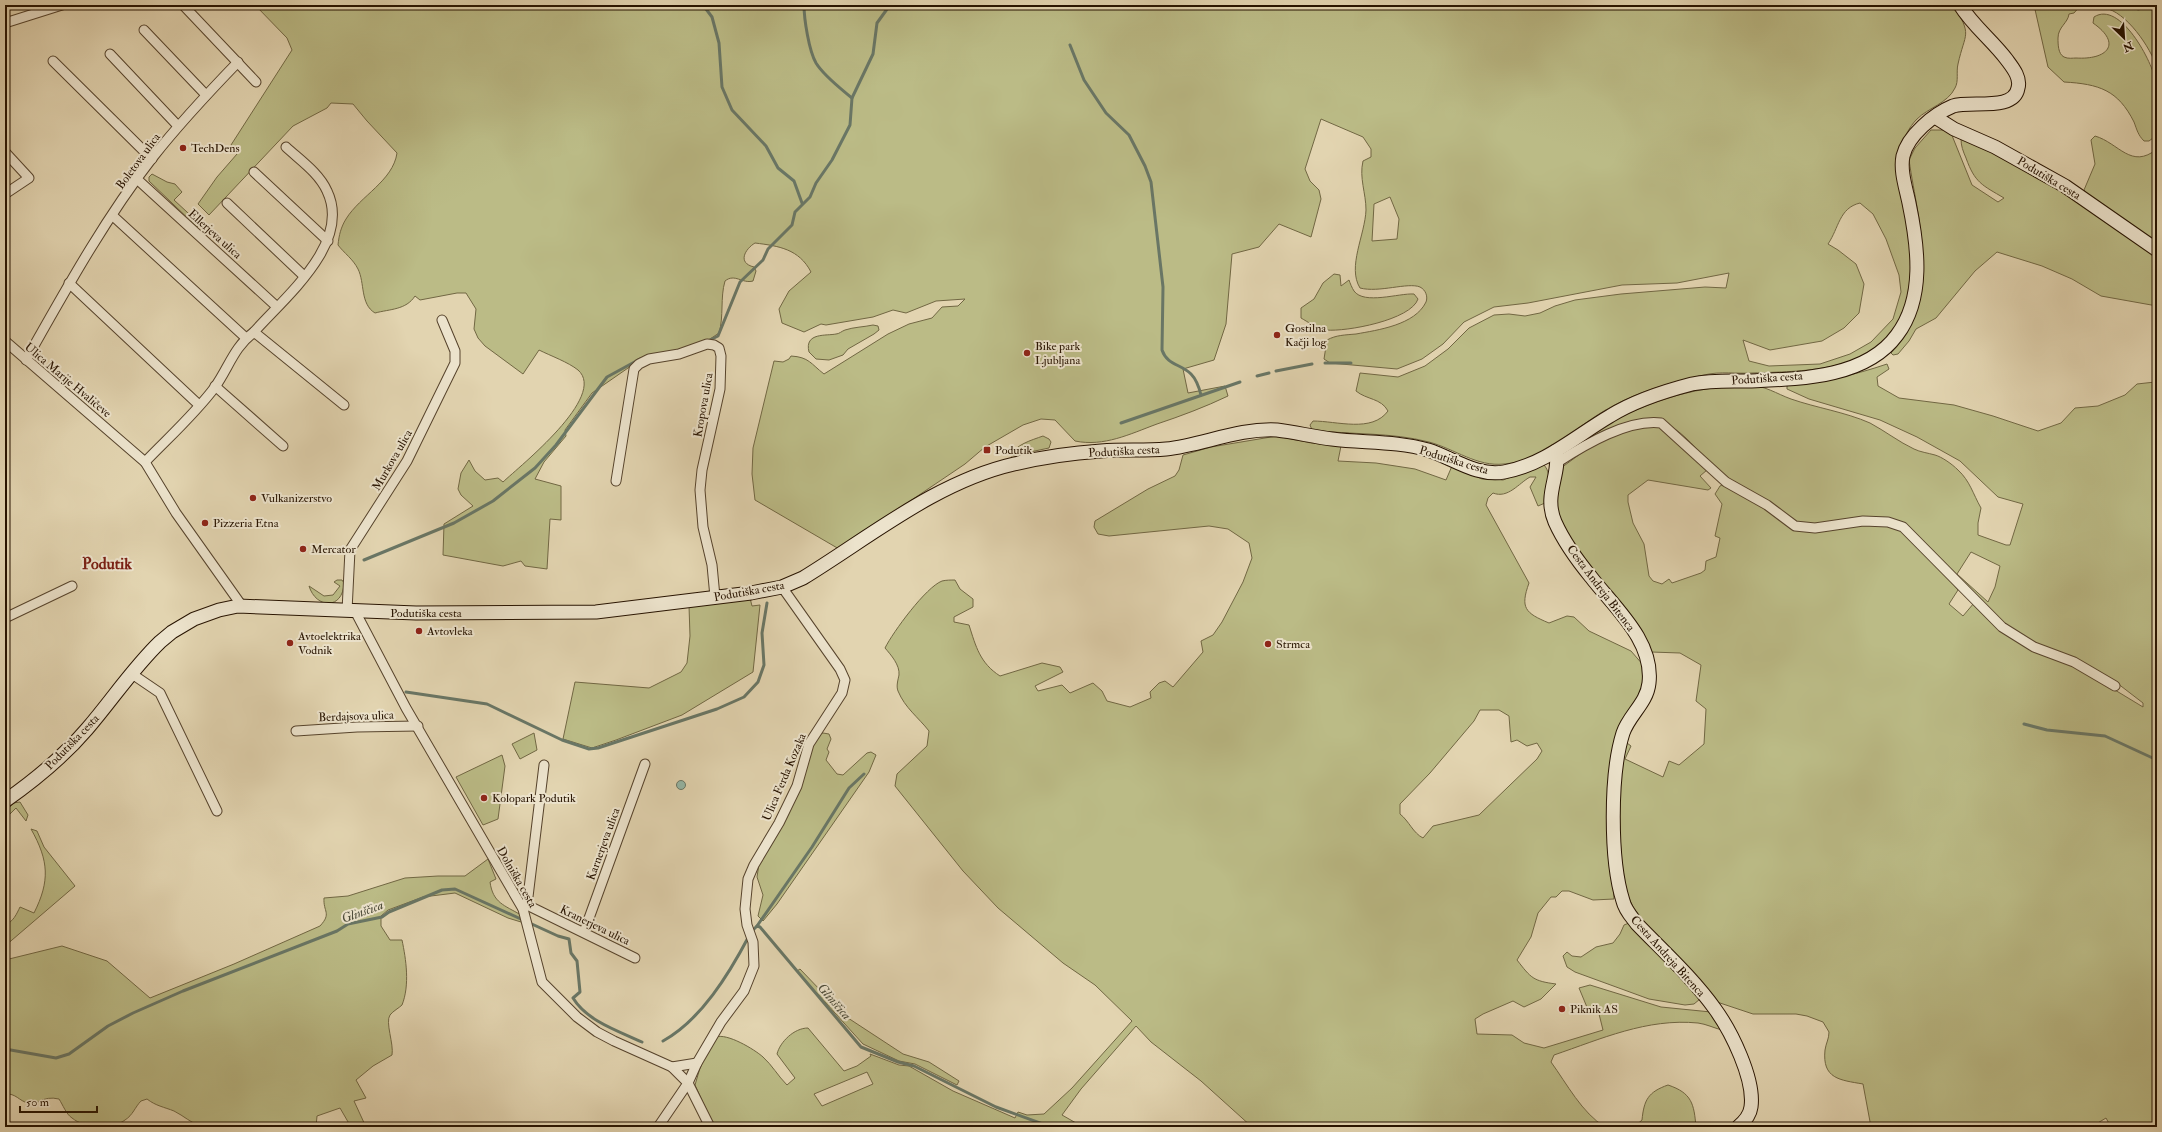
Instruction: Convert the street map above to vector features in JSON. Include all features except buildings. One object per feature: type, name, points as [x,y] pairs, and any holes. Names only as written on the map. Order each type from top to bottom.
[{"type":"street","points":[[5,23],[62,5]]},
{"type":"street","points":[[183,5],[256,82]]},
{"type":"street","name":"Podutiška cesta","points":[[5,801],[32,783],[60,758],[87,730],[154,648],[179,628],[210,613],[242,606],[416,614],[581,612],[715,597],[782,587],[803,578],[941,492],[980,474],[1011,464],[1042,458],[1102,451],[1168,448],[1247,431],[1278,430],[1334,439],[1382,443],[1427,450],[1487,472],[1500,473],[1542,459],[1557,456],[1615,412],[1651,397],[1694,384],[1716,381],[1769,380],[1828,374],[1865,362],[1883,351],[1905,324],[1916,286],[1916,249],[1902,171],[1903,156],[1909,141],[1921,128],[1935,117],[1953,107],[1971,103],[2003,103],[2015,96],[2019,88],[2018,77],[2010,64],[1980,32],[1960,5]]},
{"type":"street","points":[[144,30],[206,95]]},
{"type":"street","points":[[110,54],[178,126]]},
{"type":"street","points":[[53,61],[152,159]]},
{"type":"street","name":"Boletova ulica","points":[[26,360],[69,283],[152,159],[178,126],[238,62]]},
{"type":"street","name":"Podutiška cesta","points":[[1935,117],[1949,126],[1995,147],[2065,186],[2157,250]]},
{"type":"street","points":[[145,462],[215,386],[230,358],[246,338],[254,332],[319,259],[328,241],[333,217],[327,191],[319,178],[286,147]]},
{"type":"street","points":[[5,152],[29,178],[5,194]]},
{"type":"street","points":[[254,172],[328,241]]},
{"type":"street","name":"Ellerjeva ulica","points":[[138,180],[276,306]]},
{"type":"street","points":[[228,203],[304,276]]},
{"type":"street","points":[[113,216],[246,338]]},
{"type":"street","points":[[69,283],[199,405]]},
{"type":"street","name":"Murkova ulica","points":[[351,611],[350,550],[407,461],[455,363],[455,351],[442,320]]},
{"type":"street","points":[[254,332],[344,405]]},
{"type":"street","name":"Ulica Marije Hvaličeve","points":[[5,341],[145,462],[176,513],[242,606]]},
{"type":"street","name":"Kropova ulica","points":[[616,481],[634,369],[639,364],[649,359],[679,354],[707,344],[714,345],[719,348],[722,356],[720,389],[702,470],[700,490],[703,528],[712,565],[715,597]]},
{"type":"street","points":[[215,386],[283,446]]},
{"type":"street","points":[[1557,456],[1627,428],[1647,422],[1661,423],[1726,482],[1736,489],[1767,505],[1795,526],[1815,528],[1863,520],[1888,522],[1903,527],[2002,627],[2034,647],[2074,662],[2115,686]]},
{"type":"street","name":"Cesta Andreja Bitenca","points":[[1557,456],[1551,488],[1551,510],[1554,521],[1573,554],[1627,621],[1641,644],[1649,667],[1649,683],[1644,700],[1624,732],[1617,757],[1614,784],[1616,863],[1623,901],[1627,911],[1637,924],[1711,1004],[1731,1035],[1747,1075],[1752,1095],[1751,1109],[1744,1121],[1738,1127]]},
{"type":"street","points":[[5,618],[72,586]]},
{"type":"street","name":"Ulica Ferda Kozaka","points":[[697,1063],[721,1022],[744,991],[754,966],[753,942],[747,925],[745,903],[748,879],[754,865],[780,823],[797,786],[809,744],[836,705],[842,693],[845,680],[840,669],[782,587]]},
{"type":"street","name":"Dolniška cesta","points":[[351,611],[504,879],[525,910],[538,974],[542,982],[553,995],[577,1017],[597,1032],[672,1067],[688,1083],[710,1127]]},
{"type":"street","points":[[132,674],[160,693],[217,811]]},
{"type":"street","name":"Berdajsova ulica","points":[[296,731],[418,726]]},
{"type":"street","name":"Karnerjeva ulica","points":[[584,932],[645,764]]},
{"type":"street","points":[[525,910],[544,765]]},
{"type":"street","name":"Kranerjeva ulica","points":[[525,910],[584,932],[635,958]]},
{"type":"street","points":[[672,1067],[697,1063]]},
{"type":"street","points":[[658,1127],[688,1083],[697,1063]]},
{"type":"green space","points":[[255,5],[1953,5],[1963,23],[1966,34],[1958,64],[1957,82],[1955,88],[1948,98],[1914,122],[1905,137],[1898,158],[1898,168],[1909,222],[1912,257],[1912,274],[1904,308],[1896,325],[1883,341],[1868,352],[1851,361],[1812,370],[1710,374],[1668,384],[1622,401],[1598,414],[1560,441],[1533,456],[1504,464],[1485,463],[1439,445],[1415,439],[1386,435],[1312,430],[1310,425],[1313,421],[1364,424],[1381,418],[1388,411],[1385,407],[1378,401],[1356,391],[1360,373],[1398,377],[1425,366],[1448,349],[1469,328],[1494,315],[1509,314],[1525,316],[1540,313],[1555,306],[1575,300],[1621,294],[1705,287],[1726,288],[1729,273],[1677,283],[1622,285],[1528,303],[1494,307],[1464,322],[1443,344],[1422,359],[1397,369],[1330,363],[1324,359],[1327,340],[1337,336],[1385,328],[1405,321],[1421,310],[1427,298],[1424,290],[1415,286],[1376,289],[1360,288],[1356,280],[1355,270],[1366,210],[1362,167],[1363,161],[1371,157],[1371,149],[1363,137],[1321,119],[1305,169],[1310,181],[1319,190],[1321,199],[1311,237],[1279,224],[1259,247],[1232,254],[1226,324],[1214,360],[1183,369],[1188,393],[1225,386],[1228,396],[1184,415],[1107,441],[1075,441],[1055,420],[1041,419],[1023,425],[985,447],[965,464],[839,549],[755,500],[752,474],[753,448],[774,361],[783,362],[791,356],[806,359],[824,374],[888,334],[909,324],[932,318],[942,307],[958,306],[965,299],[936,301],[906,313],[893,310],[873,317],[826,325],[821,324],[804,332],[782,323],[779,309],[789,291],[811,272],[801,258],[788,250],[780,247],[755,243],[748,249],[744,256],[746,262],[754,267],[756,271],[753,281],[749,282],[732,278],[725,281],[719,333],[707,341],[685,349],[641,359],[592,393],[565,430],[566,436],[544,462],[535,479],[561,486],[561,520],[550,519],[547,569],[525,566],[521,561],[503,566],[443,555],[444,524],[473,506],[461,495],[458,489],[461,473],[469,460],[475,471],[485,480],[498,478],[503,482],[558,430],[572,413],[581,396],[584,382],[578,370],[574,367],[539,350],[523,374],[485,346],[478,338],[474,329],[476,309],[466,293],[457,293],[420,300],[415,296],[407,304],[397,308],[375,313],[370,309],[365,299],[358,269],[354,262],[338,245],[339,238],[346,219],[359,203],[383,180],[394,163],[397,153],[353,104],[331,103],[327,108],[293,126],[209,215],[198,204],[217,177],[237,154],[231,145],[292,50],[287,38]],"holes":[[[1390,197],[1399,219],[1397,239],[1372,241],[1374,204]],[[1860,203],[1873,214],[1886,239],[1899,275],[1901,292],[1893,319],[1871,342],[1850,354],[1820,364],[1769,366],[1749,361],[1743,340],[1770,350],[1822,341],[1844,328],[1859,313],[1864,284],[1856,264],[1828,244],[1840,219],[1848,209]]]},
{"type":"green space","points":[[2034,5],[2081,5],[2074,13],[2069,14],[2058,34],[2059,51],[2062,56],[2067,58],[2087,58],[2096,56],[2103,53],[2107,49],[2109,44],[2107,38],[2093,23],[2094,17],[2104,14],[2114,17],[2134,36],[2149,61],[2156,83],[2157,103],[2153,138],[2149,141],[2144,141],[2128,111],[2114,96],[2097,87],[2064,82],[2048,67]]},
{"type":"green space","points":[[2087,5],[2127,5],[2138,10],[2143,9],[2146,5],[2157,5],[2157,68],[2143,41],[2129,23],[2112,11],[2102,8],[2088,8]]},
{"type":"green space","points":[[1931,130],[1946,130],[1951,133],[1972,185],[1998,202],[2004,198],[1985,186],[1976,178],[1964,153],[1961,139],[1965,137],[2043,179],[2111,222],[2157,255],[2157,306],[2101,296],[2072,279],[2042,266],[1997,252],[1975,271],[1936,318],[1916,329],[1909,341],[1898,354],[1893,355],[1891,353],[1907,331],[1917,308],[1922,285],[1923,260],[1921,235],[1909,160],[1915,148]]},
{"type":"green space","points":[[2095,136],[2132,156],[2140,157],[2148,155],[2157,149],[2157,245],[2089,197],[2084,190],[2095,164],[2091,140]]},
{"type":"green space","points":[[152,174],[167,182],[175,184],[182,192],[174,200],[200,224],[197,227],[149,181],[149,177]]},
{"type":"green space","points":[[1334,274],[1340,275],[1341,286],[1349,280],[1354,291],[1365,297],[1373,298],[1414,294],[1418,299],[1413,306],[1391,319],[1362,327],[1326,330],[1301,318],[1301,308],[1314,299],[1323,283]]},
{"type":"green space","points":[[873,325],[878,326],[879,330],[848,349],[843,355],[829,360],[816,359],[809,352],[808,346],[810,341],[817,336],[837,334],[852,328]]},
{"type":"green space","points":[[1887,364],[1889,369],[1877,377],[1878,386],[1899,398],[1954,405],[2038,431],[2061,423],[2075,408],[2098,406],[2125,395],[2137,384],[2155,382],[2157,378],[2157,1127],[2111,1127],[2106,1118],[2091,1127],[1871,1127],[1863,1084],[1840,1079],[1834,1076],[1826,1067],[1825,1050],[1829,1032],[1823,1022],[1807,1016],[1796,1014],[1753,1014],[1717,1002],[1642,921],[1632,905],[1624,886],[1618,797],[1619,764],[1627,743],[1631,746],[1625,759],[1663,777],[1669,761],[1679,765],[1704,744],[1706,709],[1696,701],[1701,665],[1680,653],[1651,652],[1637,627],[1572,544],[1556,510],[1556,482],[1561,468],[1591,446],[1619,433],[1648,424],[1661,427],[1703,463],[1707,470],[1700,476],[1711,488],[1708,490],[1648,480],[1628,495],[1628,502],[1633,523],[1644,544],[1649,576],[1653,581],[1662,584],[1669,579],[1672,583],[1701,573],[1705,570],[1706,561],[1716,557],[1720,538],[1715,536],[1722,504],[1715,494],[1720,486],[1724,484],[1736,492],[1764,506],[1796,529],[1814,531],[1858,522],[1886,523],[1902,529],[1945,573],[1958,590],[1949,604],[1963,616],[1974,603],[1997,625],[2023,644],[2072,664],[2143,707],[2143,703],[2117,683],[2100,677],[2076,660],[2046,651],[2012,632],[1984,607],[1903,525],[1892,521],[1870,517],[1813,526],[1793,522],[1761,498],[1726,479],[1681,434],[1660,421],[1642,419],[1621,426],[1594,438],[1591,433],[1629,413],[1666,398],[1726,386],[1760,386],[1791,399],[1870,423],[1914,449],[1938,456],[1947,461],[1953,465],[1966,479],[1981,508],[1978,523],[1978,535],[2010,545],[2023,504],[1998,497],[1960,461],[1917,437],[1880,420],[1809,399],[1787,389],[1787,386],[1790,384],[1827,380]],"holes":[[[1971,552],[2000,566],[1995,587],[1988,602],[1957,574]]]},
{"type":"green space","points":[[1043,436],[1051,442],[1049,448],[1011,456],[1020,446]]},
{"type":"green space","points":[[1277,436],[1311,443],[1341,446],[1338,461],[1376,463],[1415,469],[1446,480],[1452,466],[1482,479],[1503,480],[1544,465],[1547,469],[1549,478],[1545,503],[1538,506],[1530,487],[1536,477],[1530,477],[1513,490],[1504,494],[1493,493],[1488,498],[1486,505],[1529,583],[1525,598],[1527,609],[1534,616],[1549,623],[1567,616],[1574,617],[1589,631],[1631,651],[1644,666],[1645,684],[1621,729],[1612,873],[1614,899],[1593,900],[1569,891],[1562,891],[1556,897],[1551,897],[1538,913],[1531,937],[1517,960],[1533,978],[1542,982],[1556,984],[1541,999],[1524,1007],[1513,1001],[1475,1019],[1477,1034],[1512,1035],[1524,1043],[1544,1048],[1603,1030],[1598,1010],[1589,1012],[1579,988],[1590,985],[1661,1007],[1711,1012],[1722,1030],[1698,1023],[1679,1022],[1661,1024],[1624,1031],[1554,1055],[1551,1062],[1575,1098],[1589,1114],[1605,1127],[1252,1127],[1201,1081],[1151,1042],[1136,1026],[1081,1089],[1062,1115],[1083,1127],[714,1127],[695,1085],[702,1061],[716,1037],[721,1036],[733,1039],[759,1054],[787,1085],[795,1078],[777,1054],[784,1040],[788,1036],[798,1030],[808,1028],[844,1071],[857,1066],[871,1056],[870,1054],[899,1065],[909,1066],[953,1091],[1015,1118],[1018,1112],[1027,1115],[1044,1114],[1072,1088],[1132,1021],[1095,985],[1063,963],[998,908],[963,871],[895,786],[897,774],[927,746],[929,731],[901,697],[897,687],[899,671],[895,660],[885,648],[902,621],[927,592],[942,581],[955,580],[960,589],[973,599],[973,607],[954,617],[954,622],[969,625],[983,660],[1000,676],[1042,663],[1060,667],[1063,672],[1035,686],[1038,691],[1062,685],[1070,693],[1093,683],[1102,691],[1107,701],[1130,707],[1151,698],[1150,692],[1159,683],[1165,681],[1173,687],[1203,652],[1201,641],[1213,635],[1222,622],[1243,582],[1252,558],[1249,543],[1228,529],[1209,526],[1109,536],[1098,534],[1094,527],[1095,521],[1148,489],[1175,476],[1179,470],[1183,455],[1211,447]],"holes":[[[1480,710],[1499,710],[1509,716],[1511,742],[1517,740],[1527,746],[1537,743],[1542,751],[1537,759],[1479,815],[1433,826],[1423,838],[1416,833],[1400,814],[1400,804],[1430,773],[1474,721]],[[867,1072],[873,1084],[822,1106],[814,1094]]]},
{"type":"green space","points":[[337,580],[342,580],[344,583],[339,598],[334,602],[323,602],[312,594],[309,586],[324,596],[333,595],[340,586],[334,582]]},
{"type":"green space","points":[[750,598],[752,606],[760,605],[753,672],[682,715],[616,740],[592,748],[563,739],[575,682],[649,688],[681,672],[687,663],[690,636],[689,606]]},
{"type":"green space","points":[[534,733],[537,750],[520,759],[512,744]]},
{"type":"green space","points":[[823,733],[829,734],[831,739],[827,749],[829,752],[826,760],[837,774],[843,775],[867,753],[871,752],[876,755],[869,772],[777,904],[763,921],[758,916],[763,895],[757,877],[759,864],[817,735]]},
{"type":"green space","name":"Kolopark Podutik","points":[[502,755],[505,766],[498,819],[483,825],[456,777]]},
{"type":"green space","points":[[20,802],[28,815],[26,821],[16,808],[8,816],[5,813],[13,803]]},
{"type":"green space","points":[[31,829],[37,831],[44,847],[75,886],[5,946],[5,924],[12,920],[20,907],[34,913],[43,891],[45,881],[44,861],[37,840]]},
{"type":"green space","points":[[488,859],[496,879],[490,882],[494,895],[500,903],[521,915],[523,918],[521,922],[508,918],[455,893],[423,897],[388,910],[381,916],[381,926],[390,940],[402,940],[407,981],[402,1005],[390,1015],[389,1018],[388,1023],[392,1045],[392,1055],[373,1066],[356,1080],[366,1098],[354,1101],[366,1127],[351,1127],[340,1108],[317,1116],[316,1127],[202,1127],[194,1124],[174,1111],[157,1105],[147,1099],[141,1101],[130,1116],[119,1124],[98,1127],[78,1122],[72,1118],[66,1112],[59,1099],[48,1098],[32,1104],[15,1096],[5,1094],[5,960],[62,946],[107,961],[150,998],[234,964],[320,926],[326,918],[324,898],[348,896],[405,878],[465,876]]},
{"type":"green space","points":[[1629,923],[1700,999],[1694,1004],[1685,1005],[1649,999],[1575,972],[1567,967],[1563,956],[1567,952],[1572,956],[1581,957],[1596,947],[1613,943],[1620,934],[1624,925]]},
{"type":"green space","points":[[800,969],[845,1016],[903,1054],[929,1062],[959,1081],[957,1085],[915,1064],[899,1061],[863,1044],[797,971]]},
{"type":"green space","points":[[1668,1085],[1682,1092],[1690,1100],[1693,1106],[1696,1127],[1634,1127],[1642,1120],[1644,1107],[1648,1098],[1656,1091]]},
{"type":"shaded area","points":[[681,780],[686,785],[681,790],[676,785]]},
{"type":"waterway","points":[[703,5],[712,17],[719,43],[722,87],[732,110],[766,146],[778,168],[794,181],[802,203]]},
{"type":"waterway","points":[[804,5],[807,35],[813,58],[819,68],[837,86],[852,98]]},
{"type":"waterway","points":[[708,341],[718,336],[740,282],[763,260],[768,249],[792,225],[795,212],[810,197],[816,183],[832,160],[850,125],[852,98],[873,54],[877,23],[890,5]]},
{"type":"waterway","points":[[1070,45],[1084,80],[1106,113],[1129,135],[1145,166],[1151,182],[1163,287],[1162,350],[1167,359],[1193,376],[1198,384],[1201,395]]},
{"type":"waterway","points":[[364,560],[454,523],[493,501],[535,468],[556,445],[607,377],[640,359]]},
{"type":"waterway","points":[[1325,363],[1351,363]]},
{"type":"waterway","points":[[1276,371],[1312,364]]},
{"type":"waterway","points":[[1257,376],[1269,373]]},
{"type":"waterway","points":[[1121,423],[1240,382]]},
{"type":"waterway","points":[[406,692],[487,704],[562,740],[589,749],[598,748],[717,709],[744,697],[758,682],[764,665],[762,633],[767,603]]},
{"type":"waterway","points":[[2024,724],[2047,730],[2105,736],[2157,760]]},
{"type":"waterway","points":[[757,926],[812,847],[849,788],[864,774]]},
{"type":"waterway","name":"Glinščica","points":[[5,1049],[56,1058],[69,1054],[108,1026],[133,1013],[183,991],[337,931],[348,924],[382,917],[389,912],[442,890],[455,889],[558,936],[569,939],[571,953],[577,961],[580,992],[573,998],[586,1013],[595,1019],[642,1042]]},
{"type":"waterway","name":"Glinščica","points":[[752,931],[757,926],[760,927],[861,1047],[898,1062],[914,1066],[996,1107],[1051,1127]]},
{"type":"waterway","name":"Glinščica","points":[[663,1041],[677,1032],[702,1009],[723,980],[749,936]]},
{"type":"place","name":"TechDens","points":[[183,148]]},
{"type":"place","name":"Gostilna Kačji log","points":[[1277,335]]},
{"type":"place","name":"Bike park Ljubljana","points":[[1027,353]]},
{"type":"place","name":"Podutik","points":[[987,450]]},
{"type":"place","name":"Vulkanizerstvo","points":[[253,498]]},
{"type":"place","name":"Pizzeria Etna","points":[[205,523]]},
{"type":"place","name":"Mercator","points":[[303,549]]},
{"type":"place","name":"Avtovleka","points":[[419,631]]},
{"type":"place","name":"Avtoelektrika Vodnik","points":[[290,643]]},
{"type":"place","name":"Strmca","points":[[1268,644]]},
{"type":"place","name":"Kolopark Podutik","points":[[484,798]]},
{"type":"place","name":"Piknik AS","points":[[1562,1009]]},
{"type":"district","name":"Podutik","points":[[107,563]]}]
